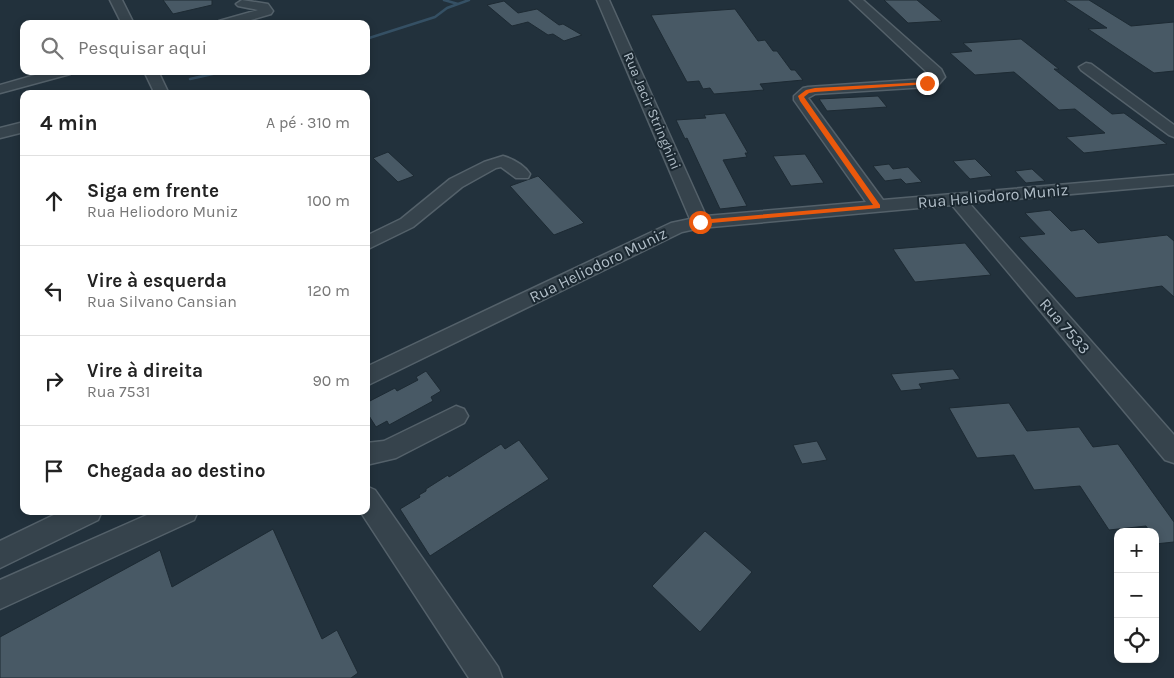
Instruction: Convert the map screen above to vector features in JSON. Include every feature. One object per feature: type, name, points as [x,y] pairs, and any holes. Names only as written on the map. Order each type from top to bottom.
[{"type":"street","points":[[116,0],[126,20]]},
{"type":"street","name":"Rua Jacir Stringhini","points":[[603,0],[700,222]]},
{"type":"street","points":[[856,0],[938,75],[937,80],[927,83],[815,90],[803,93],[802,100],[878,206]]},
{"type":"street","points":[[237,20],[267,11],[264,7],[242,4]]},
{"type":"street","points":[[1086,67],[1174,132]]},
{"type":"street","points":[[0,89],[51,75]]},
{"type":"street","points":[[153,75],[160,90]]},
{"type":"street","points":[[0,133],[20,128]]},
{"type":"street","points":[[370,242],[407,223],[456,182],[490,165],[503,161],[522,174]]},
{"type":"street","name":"Rua Heliodoro Muniz","points":[[370,375],[677,227],[700,222],[1174,180]]},
{"type":"street","name":"Rua 7533","points":[[956,199],[1174,452]]},
{"type":"street","points":[[370,453],[387,451],[456,416]]},
{"type":"street","points":[[370,504],[487,678]]},
{"type":"street","points":[[0,555],[81,515]]},
{"type":"street","points":[[0,595],[177,515]]},
{"type":"building","points":[[163,0],[212,0],[212,5],[173,14]]},
{"type":"building","points":[[884,0],[917,0],[942,21],[908,23]]},
{"type":"building","points":[[1064,0],[1089,0],[1131,26],[1174,22],[1174,71],[1154,73],[1088,29],[1107,28]]},
{"type":"building","points":[[504,1],[518,13],[537,9],[559,25],[563,24],[582,35],[564,41],[553,34],[548,35],[528,22],[512,26],[487,5]]},
{"type":"building","points":[[735,9],[758,41],[765,40],[773,51],[777,51],[791,70],[795,70],[803,80],[760,84],[764,90],[714,94],[710,88],[703,89],[699,81],[687,82],[651,15]]},
{"type":"building","points":[[1021,39],[1059,69],[1054,69],[1112,114],[1124,113],[1167,144],[1084,153],[1066,137],[1105,133],[1075,109],[1059,110],[1014,72],[975,75],[950,53],[972,51],[963,43]]},
{"type":"building","points":[[878,96],[887,107],[827,111],[819,99]]},
{"type":"building","points":[[725,113],[748,153],[745,153],[747,157],[723,160],[747,206],[720,209],[687,138],[685,139],[676,120],[706,118],[704,115]]},
{"type":"building","points":[[388,152],[414,176],[398,182],[373,158]]},
{"type":"building","points":[[805,154],[824,183],[791,186],[773,156]]},
{"type":"building","points":[[975,159],[992,176],[970,179],[953,161]]},
{"type":"building","points":[[889,164],[893,169],[908,167],[922,182],[906,184],[901,179],[885,181],[873,166]]},
{"type":"building","points":[[1032,169],[1045,181],[1026,183],[1015,171]]},
{"type":"building","points":[[538,176],[584,223],[554,235],[510,186]]},
{"type":"building","points":[[1050,210],[1071,231],[1084,229],[1098,243],[1167,235],[1174,241],[1174,297],[1162,286],[1076,298],[1019,237],[1045,234],[1025,213]]},
{"type":"building","points":[[965,243],[991,275],[915,282],[893,249]]},
{"type":"building","points":[[953,369],[960,379],[919,384],[922,389],[901,391],[891,374]]},
{"type":"building","points":[[426,371],[441,391],[431,397],[433,401],[389,425],[387,421],[376,427],[370,417],[370,401],[395,388],[397,391],[418,380],[416,377]]},
{"type":"building","points":[[1009,403],[1027,431],[1079,427],[1093,447],[1118,444],[1174,522],[1174,542],[1159,544],[1159,528],[1147,528],[1146,526],[1109,530],[1080,486],[1034,490],[1014,455],[977,458],[949,408]]},
{"type":"building","points":[[519,440],[549,479],[430,556],[400,509],[420,497],[419,495],[426,491],[426,489],[448,475],[449,477],[501,444],[505,449]]},
{"type":"building","points":[[817,441],[827,460],[802,464],[793,445]]},
{"type":"building","points":[[273,529],[322,639],[337,630],[358,673],[351,678],[0,678],[0,637],[160,550],[172,587]]},
{"type":"building","points":[[705,531],[752,572],[700,632],[652,586]]},
{"type":"waterway","points":[[444,0],[458,4]]},
{"type":"waterway","points":[[458,4],[469,0]]},
{"type":"waterway","points":[[370,38],[435,17],[447,8],[458,4]]},
{"type":"waterway","points":[[190,79],[208,75]]},
{"type":"route","points":[[700,222],[878,206],[801,96],[803,93],[815,90],[927,83]]}]
